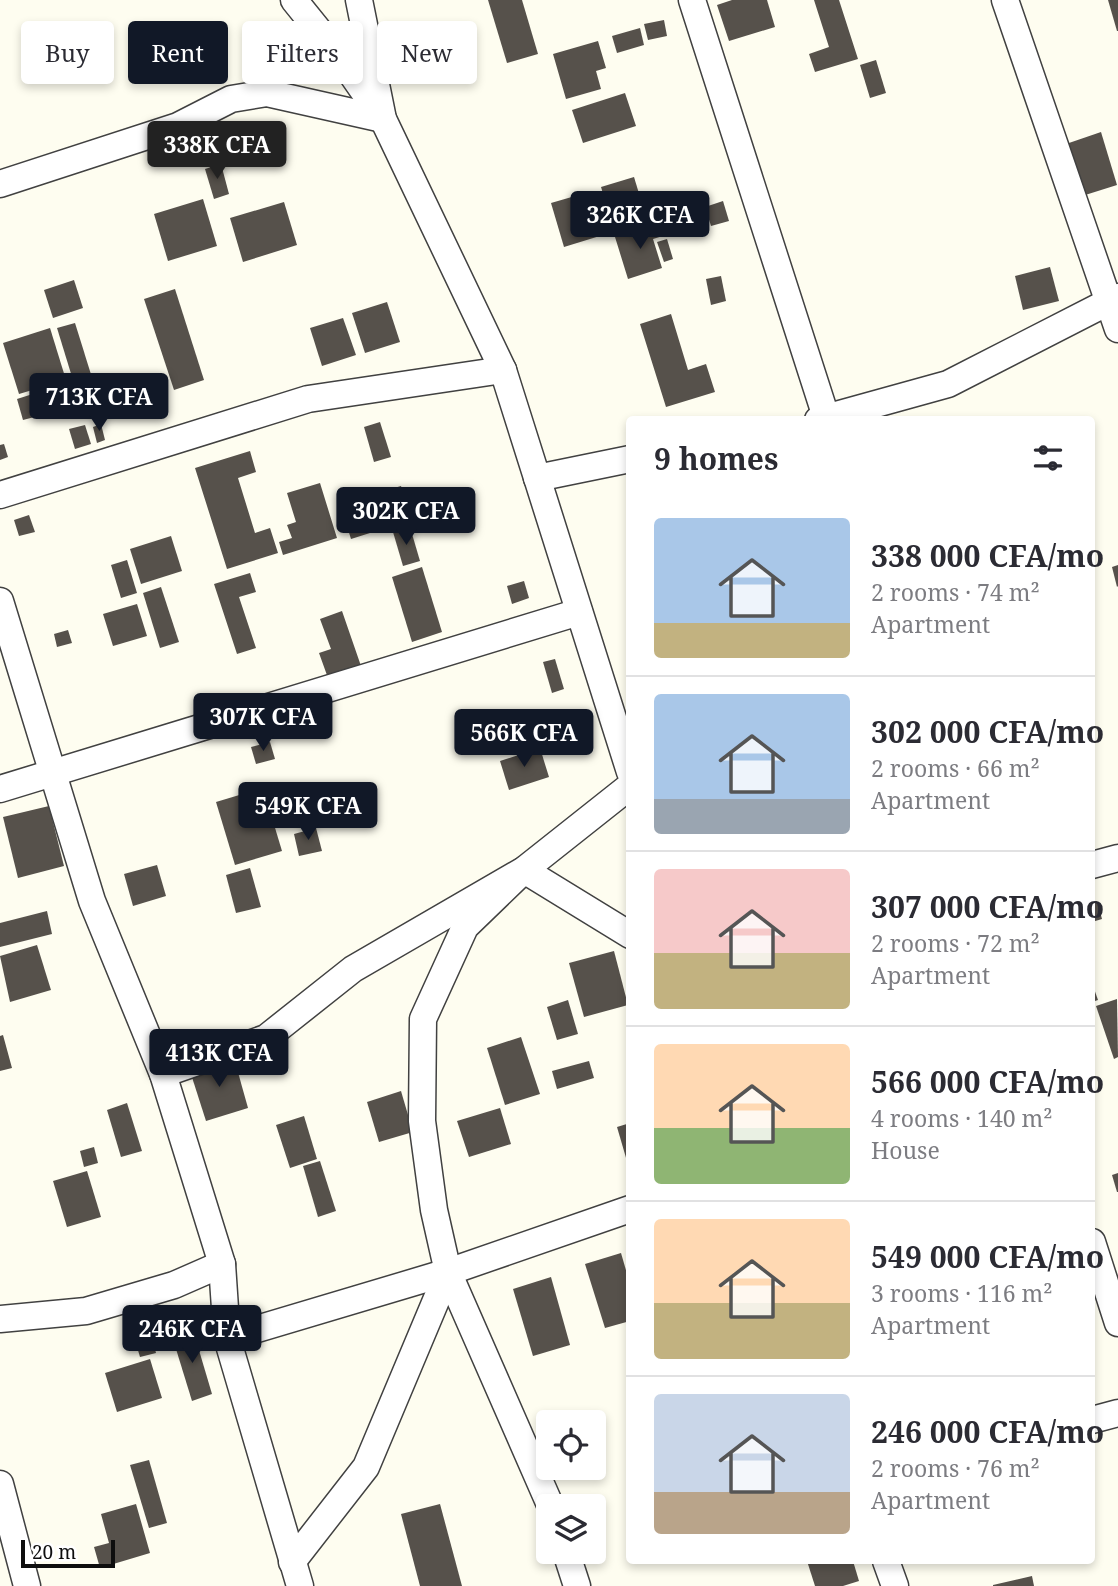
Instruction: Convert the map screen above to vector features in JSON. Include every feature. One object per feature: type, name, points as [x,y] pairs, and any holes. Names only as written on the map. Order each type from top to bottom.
[{"type":"street","points":[[294,0],[340,57],[383,119],[503,370],[626,759]]},
{"type":"street","points":[[359,0],[383,119]]},
{"type":"street","points":[[692,0],[823,416]]},
{"type":"street","points":[[1005,0],[1113,300],[1118,330]]},
{"type":"street","points":[[0,184],[178,125],[230,99],[267,93],[383,119]]},
{"type":"street","points":[[835,416],[948,384],[1113,300]]},
{"type":"street","points":[[0,495],[308,399],[503,370]]},
{"type":"street","points":[[537,478],[626,460]]},
{"type":"street","points":[[0,601],[92,901],[163,1074],[222,1264],[227,1338],[271,1480],[296,1574]]},
{"type":"street","points":[[0,789],[579,612]]},
{"type":"street","points":[[545,1494],[448,1272],[434,1210],[422,1121],[424,1019],[465,927],[524,870],[626,789]]},
{"type":"street","points":[[1095,863],[1118,858]]},
{"type":"street","points":[[163,1074],[266,1038],[353,969],[524,870]]},
{"type":"street","points":[[524,870],[626,933]]},
{"type":"street","points":[[227,1338],[448,1272],[626,1210]]},
{"type":"street","points":[[1095,1251],[1118,1323]]},
{"type":"street","points":[[0,1319],[86,1311],[174,1285],[222,1264]]},
{"type":"street","points":[[296,1574],[366,1467],[448,1272]]},
{"type":"street","points":[[1095,1419],[1118,1413]]},
{"type":"street","points":[[0,1484],[27,1586]]},
{"type":"street","points":[[570,1564],[577,1586]]},
{"type":"street","points":[[887,1564],[895,1586]]},
{"type":"building","points":[[488,0],[522,0],[538,54],[507,63]]},
{"type":"building","points":[[732,0],[767,0],[775,27],[729,41],[717,5]]},
{"type":"building","points":[[814,0],[839,0],[858,59],[815,72],[809,54],[829,47]]},
{"type":"building","points":[[1108,0],[1118,0],[1118,31],[1117,31]]},
{"type":"building","points":[[664,20],[667,36],[648,40],[644,24]]},
{"type":"building","points":[[640,28],[644,45],[617,53],[612,36]]},
{"type":"building","points":[[598,41],[606,68],[596,71],[601,89],[566,99],[553,54]]},
{"type":"building","points":[[876,60],[886,93],[870,98],[860,65]]},
{"type":"building","points":[[625,93],[636,126],[583,143],[572,110]]},
{"type":"building","points":[[1101,132],[1117,185],[1082,196],[1066,144]]},
{"type":"building","points":[[221,164],[229,194],[214,199],[205,169]]},
{"type":"building","points":[[634,177],[647,220],[614,230],[601,187]]},
{"type":"building","points":[[589,192],[603,235],[564,247],[551,203]]},
{"type":"building","points":[[203,199],[217,246],[168,261],[154,214]]},
{"type":"building","points":[[723,201],[729,221],[711,226],[705,207]]},
{"type":"building","points":[[284,202],[297,245],[243,262],[230,218]]},
{"type":"building","points":[[687,211],[693,228],[674,233],[669,216]]},
{"type":"building","points":[[662,223],[666,235],[653,239],[662,268],[628,279],[615,237]]},
{"type":"building","points":[[667,239],[673,259],[664,262],[657,242]]},
{"type":"building","points":[[1050,267],[1059,301],[1023,310],[1015,276]]},
{"type":"building","points":[[721,276],[726,301],[711,305],[706,279]]},
{"type":"building","points":[[74,280],[83,308],[53,318],[44,290]]},
{"type":"building","points":[[175,289],[204,380],[174,390],[144,299]]},
{"type":"building","points":[[387,302],[400,342],[365,353],[352,313]]},
{"type":"building","points":[[671,314],[688,370],[706,364],[715,392],[666,407],[640,324]]},
{"type":"building","points":[[343,318],[356,355],[322,366],[310,328]]},
{"type":"building","points":[[75,323],[94,384],[76,390],[57,328]]},
{"type":"building","points":[[50,328],[66,380],[19,394],[3,343]]},
{"type":"building","points":[[39,392],[46,414],[23,420],[17,399]]},
{"type":"building","points":[[380,422],[391,457],[374,462],[364,427]]},
{"type":"building","points":[[101,424],[105,440],[97,443],[93,427]]},
{"type":"building","points":[[85,425],[91,444],[75,449],[69,429]]},
{"type":"building","points":[[4,444],[8,457],[0,460],[0,445]]},
{"type":"building","points":[[250,451],[256,472],[238,478],[255,533],[270,528],[278,553],[227,569],[195,468]]},
{"type":"building","points":[[320,483],[337,538],[283,555],[279,542],[292,538],[287,525],[296,522],[287,493]]},
{"type":"building","points":[[401,486],[411,520],[351,539],[340,504]]},
{"type":"building","points":[[29,515],[35,532],[19,536],[14,520]]},
{"type":"building","points":[[410,527],[420,561],[403,566],[393,532]]},
{"type":"building","points":[[171,536],[182,571],[141,584],[130,549]]},
{"type":"building","points":[[127,560],[137,593],[121,598],[111,565]]},
{"type":"building","points":[[1118,565],[1118,586],[1117,587],[1112,567]]},
{"type":"building","points":[[422,567],[442,632],[412,642],[392,577]]},
{"type":"building","points":[[250,573],[256,592],[239,597],[256,648],[237,654],[214,584]]},
{"type":"building","points":[[524,581],[529,598],[512,604],[507,586]]},
{"type":"building","points":[[161,587],[179,642],[160,648],[143,593]]},
{"type":"building","points":[[137,604],[147,636],[113,646],[103,614]]},
{"type":"building","points":[[342,611],[361,666],[328,678],[319,653],[331,649],[320,619]]},
{"type":"building","points":[[68,630],[72,643],[57,647],[54,634]]},
{"type":"building","points":[[555,659],[564,689],[552,693],[543,662]]},
{"type":"building","points":[[270,742],[275,759],[256,764],[251,747]]},
{"type":"building","points":[[540,748],[549,777],[509,790],[500,761]]},
{"type":"building","points":[[279,784],[288,814],[278,817],[269,787]]},
{"type":"building","points":[[263,788],[282,851],[235,865],[216,802]]},
{"type":"building","points":[[49,806],[64,866],[18,878],[3,817]]},
{"type":"building","points":[[316,828],[322,851],[299,856],[294,834]]},
{"type":"building","points":[[157,865],[166,896],[133,906],[124,874]]},
{"type":"building","points":[[250,868],[261,907],[236,913],[226,875]]},
{"type":"building","points":[[1095,901],[1102,919],[1095,921]]},
{"type":"building","points":[[47,911],[52,934],[0,947],[0,923]]},
{"type":"building","points":[[37,945],[51,990],[10,1002],[0,956]]},
{"type":"building","points":[[614,951],[626,1006],[584,1017],[569,963]]},
{"type":"building","points":[[1117,999],[1118,1057],[1114,1059],[1096,1006]]},
{"type":"building","points":[[568,1000],[578,1034],[557,1040],[547,1007]]},
{"type":"building","points":[[3,1035],[12,1068],[0,1071],[0,1036]]},
{"type":"building","points":[[521,1037],[540,1094],[505,1105],[487,1048]]},
{"type":"building","points":[[234,1058],[248,1108],[206,1121],[190,1071]]},
{"type":"building","points":[[589,1061],[594,1078],[557,1089],[552,1071]]},
{"type":"building","points":[[401,1091],[413,1132],[379,1142],[367,1102]]},
{"type":"building","points":[[127,1103],[142,1151],[121,1157],[107,1110]]},
{"type":"building","points":[[500,1108],[511,1144],[469,1157],[457,1121]]},
{"type":"building","points":[[304,1116],[317,1159],[290,1168],[276,1125]]},
{"type":"building","points":[[626,1124],[626,1158],[617,1127]]},
{"type":"building","points":[[94,1147],[98,1163],[84,1167],[80,1151]]},
{"type":"building","points":[[320,1161],[336,1211],[318,1217],[303,1166]]},
{"type":"building","points":[[87,1171],[101,1217],[67,1227],[53,1181]]},
{"type":"building","points":[[1118,1173],[1118,1192],[1117,1192],[1112,1175]]},
{"type":"building","points":[[621,1253],[626,1270],[626,1322],[605,1328],[585,1264]]},
{"type":"building","points":[[551,1277],[570,1345],[533,1356],[513,1289]]},
{"type":"building","points":[[193,1330],[212,1394],[192,1401],[172,1336]]},
{"type":"building","points":[[151,1335],[156,1353],[140,1357],[135,1340]]},
{"type":"building","points":[[150,1359],[162,1398],[117,1412],[105,1373]]},
{"type":"building","points":[[149,1460],[167,1523],[149,1528],[130,1465]]},
{"type":"building","points":[[136,1504],[150,1553],[100,1568],[94,1547],[109,1543],[101,1514]]},
{"type":"building","points":[[440,1504],[462,1586],[420,1586],[401,1514]]},
{"type":"building","points":[[808,1564],[854,1564],[859,1581],[843,1586],[815,1586]]},
{"type":"building","points":[[1032,1576],[1034,1586],[993,1586],[993,1585]]}]
